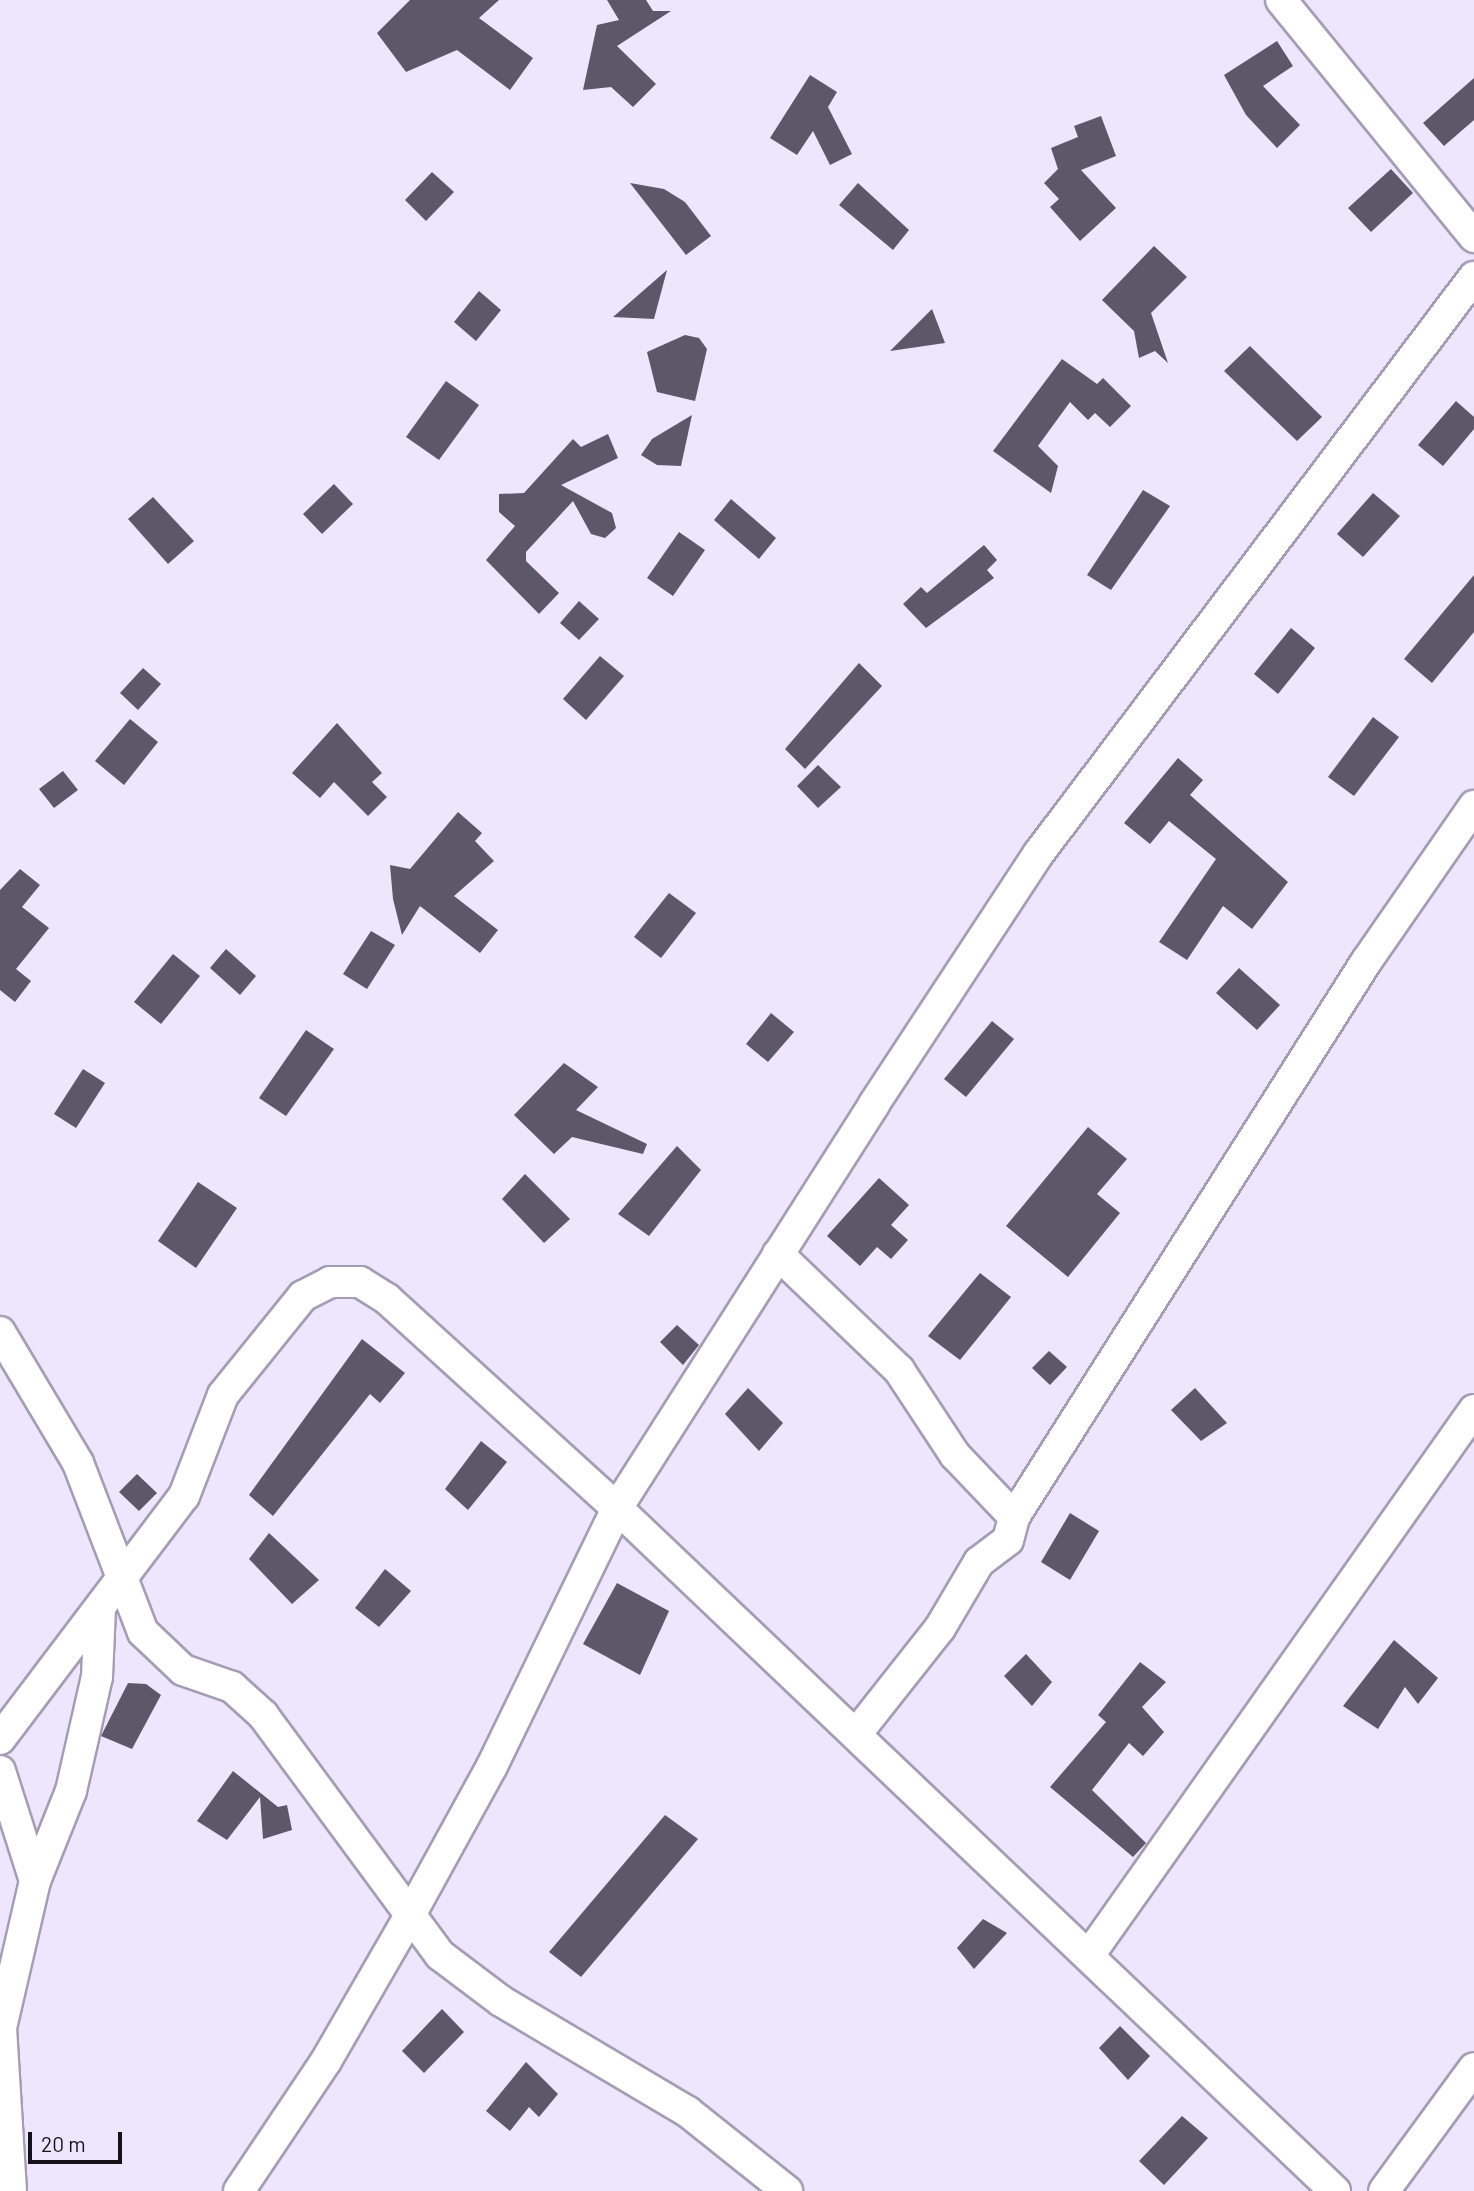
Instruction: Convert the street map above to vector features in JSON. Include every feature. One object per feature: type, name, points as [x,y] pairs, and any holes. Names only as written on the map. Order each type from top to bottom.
[{"type":"street","points":[[1281,0],[1474,237]]},
{"type":"street","points":[[239,2191],[326,2061],[409,1917],[492,1766],[617,1508],[778,1254],[1039,853],[1474,277]]},
{"type":"street","points":[[857,1733],[940,1628],[979,1562],[1008,1540],[1014,1517],[1366,962],[1474,806]]},
{"type":"street","points":[[778,1254],[899,1370],[954,1455],[1014,1517]]},
{"type":"street","points":[[0,1739],[184,1496],[223,1395],[303,1296],[330,1282],[360,1282],[387,1299],[617,1508],[1090,1954],[1335,2191]]},
{"type":"street","points":[[0,1332],[78,1463],[120,1582],[143,1632],[183,1670],[232,1687],[263,1715],[409,1917],[440,1955],[501,2001],[688,2112],[787,2191]]},
{"type":"street","points":[[1090,1954],[1474,1410]]},
{"type":"street","points":[[11,2191],[1,2028],[35,1881],[71,1791],[97,1677],[100,1608]]},
{"type":"street","points":[[0,1772],[35,1881]]},
{"type":"street","points":[[1384,2191],[1474,2068]]},
{"type":"building","points":[[410,0],[499,0],[479,18],[533,58],[510,90],[457,50],[406,72],[377,33]]},
{"type":"building","points":[[607,0],[646,0],[653,11],[671,11],[617,46],[656,84],[633,107],[611,87],[583,90],[597,25],[619,20]]},
{"type":"building","points":[[1277,41],[1293,66],[1263,86],[1300,125],[1277,148],[1246,115],[1224,75]]},
{"type":"building","points":[[810,75],[837,92],[828,107],[852,154],[830,165],[813,131],[797,155],[770,138]]},
{"type":"building","points":[[1474,78],[1474,120],[1444,146],[1423,123]]},
{"type":"building","points":[[1101,116],[1116,156],[1081,170],[1116,208],[1080,241],[1050,207],[1059,199],[1044,183],[1058,169],[1051,148],[1078,137],[1074,126]]},
{"type":"building","points":[[1391,169],[1413,193],[1371,232],[1348,208]]},
{"type":"building","points":[[432,172],[454,192],[426,221],[405,200]]},
{"type":"building","points":[[630,183],[664,189],[685,202],[711,236],[686,255]]},
{"type":"building","points":[[858,183],[909,230],[893,250],[839,205]]},
{"type":"building","points":[[1154,246],[1187,277],[1151,313],[1168,363],[1155,351],[1139,358],[1134,331],[1102,300]]},
{"type":"building","points":[[667,270],[654,319],[613,317]]},
{"type":"building","points":[[479,291],[501,310],[476,341],[454,322]]},
{"type":"building","points":[[932,309],[945,343],[890,351]]},
{"type":"building","points":[[685,335],[699,338],[707,349],[695,401],[657,392],[647,352]]},
{"type":"building","points":[[1250,346],[1322,417],[1297,441],[1224,371]]},
{"type":"building","points":[[1062,359],[1097,384],[1103,378],[1131,406],[1110,427],[1095,413],[1088,420],[1070,402],[1038,446],[1058,466],[1051,493],[993,451]]},
{"type":"building","points":[[446,381],[479,405],[439,460],[406,437]]},
{"type":"building","points":[[1456,401],[1474,417],[1474,429],[1443,466],[1418,445]]},
{"type":"building","points":[[692,415],[681,466],[657,465],[641,455],[652,439]]},
{"type":"building","points":[[608,434],[618,458],[561,485],[612,513],[616,528],[605,538],[591,534],[573,501],[526,552],[526,561],[559,593],[539,614],[486,560],[515,526],[499,512],[499,494],[524,493],[573,439],[581,447]]},
{"type":"building","points":[[334,484],[353,504],[322,534],[303,514]]},
{"type":"building","points":[[1143,490],[1170,506],[1111,590],[1087,575]]},
{"type":"building","points":[[1373,493],[1400,516],[1363,557],[1337,534]]},
{"type":"building","points":[[153,497],[194,541],[168,564],[128,519]]},
{"type":"building","points":[[731,499],[776,538],[759,559],[714,520]]},
{"type":"building","points":[[679,532],[705,550],[673,596],[647,578]]},
{"type":"building","points":[[984,545],[997,560],[987,570],[994,578],[926,628],[903,604],[921,587],[927,593]]},
{"type":"building","points":[[1474,575],[1474,632],[1432,683],[1404,659]]},
{"type":"building","points":[[579,601],[599,619],[579,640],[560,623]]},
{"type":"building","points":[[1291,628],[1315,648],[1278,694],[1254,674]]},
{"type":"building","points":[[600,656],[624,676],[586,720],[563,699]]},
{"type":"building","points":[[859,663],[882,686],[805,769],[785,749]]},
{"type":"building","points":[[143,668],[161,684],[138,710],[120,693]]},
{"type":"building","points":[[1373,717],[1399,737],[1354,796],[1328,777]]},
{"type":"building","points":[[130,719],[158,742],[124,785],[95,761]]},
{"type":"building","points":[[337,723],[382,773],[372,782],[387,797],[368,816],[334,782],[320,798],[292,773]]},
{"type":"building","points":[[1178,758],[1203,780],[1190,795],[1288,882],[1252,929],[1223,906],[1187,960],[1159,942],[1216,859],[1169,821],[1150,844],[1124,823]]},
{"type":"building","points":[[818,765],[841,787],[818,808],[797,786]]},
{"type":"building","points":[[63,771],[78,790],[54,808],[39,789]]},
{"type":"building","points":[[458,812],[482,833],[475,841],[494,861],[454,896],[498,930],[480,953],[420,906],[402,935],[393,899],[390,865],[410,869]]},
{"type":"building","points":[[20,869],[40,885],[22,907],[49,928],[16,969],[31,981],[15,1002],[0,990],[0,890]]},
{"type":"building","points":[[669,893],[696,913],[661,958],[634,937]]},
{"type":"building","points":[[371,931],[395,945],[367,989],[343,974]]},
{"type":"building","points":[[226,949],[256,976],[240,995],[210,968]]},
{"type":"building","points":[[173,954],[200,976],[161,1024],[134,1002]]},
{"type":"building","points":[[1239,968],[1280,1005],[1257,1030],[1216,993]]},
{"type":"building","points":[[771,1013],[794,1032],[768,1062],[746,1044]]},
{"type":"building","points":[[992,1021],[1014,1039],[966,1097],[944,1079]]},
{"type":"building","points":[[306,1030],[334,1049],[286,1116],[259,1098]]},
{"type":"building","points":[[564,1063],[598,1087],[576,1110],[647,1144],[643,1154],[572,1137],[554,1154],[514,1115]]},
{"type":"building","points":[[83,1069],[105,1083],[76,1128],[54,1114]]},
{"type":"building","points":[[1088,1127],[1127,1159],[1097,1194],[1120,1213],[1068,1277],[1006,1226]]},
{"type":"building","points":[[677,1146],[701,1170],[649,1236],[618,1214]]},
{"type":"building","points":[[525,1174],[570,1219],[544,1243],[502,1199]]},
{"type":"building","points":[[879,1178],[909,1205],[891,1225],[908,1240],[891,1259],[877,1247],[860,1266],[827,1236]]},
{"type":"building","points":[[198,1182],[237,1208],[196,1268],[158,1241]]},
{"type":"building","points":[[980,1273],[1011,1297],[960,1360],[928,1336]]},
{"type":"building","points":[[677,1325],[699,1345],[683,1365],[660,1342]]},
{"type":"building","points":[[362,1339],[405,1373],[380,1403],[370,1394],[273,1516],[249,1495]]},
{"type":"building","points":[[1049,1351],[1067,1367],[1050,1385],[1032,1368]]},
{"type":"building","points":[[748,1388],[783,1423],[759,1451],[725,1414]]},
{"type":"building","points":[[1195,1388],[1227,1423],[1201,1441],[1171,1410]]},
{"type":"building","points":[[481,1441],[507,1462],[468,1510],[445,1489]]},
{"type":"building","points":[[137,1474],[157,1493],[139,1511],[119,1492]]},
{"type":"building","points":[[1070,1513],[1099,1531],[1070,1580],[1041,1562]]},
{"type":"building","points":[[269,1533],[319,1580],[292,1604],[249,1559]]},
{"type":"building","points":[[385,1569],[411,1591],[379,1627],[355,1608]]},
{"type":"building","points":[[617,1583],[669,1611],[640,1675],[583,1644]]},
{"type":"building","points":[[1394,1640],[1438,1678],[1418,1704],[1405,1687],[1378,1729],[1343,1706]]},
{"type":"building","points":[[1026,1654],[1052,1682],[1032,1706],[1004,1676]]},
{"type":"building","points":[[1140,1662],[1166,1682],[1142,1707],[1164,1732],[1143,1756],[1129,1743],[1092,1790],[1146,1843],[1133,1857],[1050,1787],[1106,1722],[1098,1715]]},
{"type":"building","points":[[128,1683],[146,1684],[161,1695],[132,1749],[101,1736]]},
{"type":"building","points":[[233,1771],[278,1807],[287,1805],[292,1830],[263,1839],[260,1797],[227,1840],[197,1821]]},
{"type":"building","points":[[665,1815],[698,1839],[581,1977],[549,1952]]},
{"type":"building","points":[[983,1919],[1007,1933],[974,1969],[957,1948]]},
{"type":"building","points":[[442,2009],[464,2032],[424,2073],[402,2051]]},
{"type":"building","points":[[1120,2026],[1150,2056],[1128,2080],[1099,2048]]},
{"type":"building","points":[[526,2062],[558,2094],[539,2117],[529,2107],[510,2131],[486,2111]]},
{"type":"building","points":[[1182,2116],[1208,2138],[1164,2185],[1139,2161]]}]
